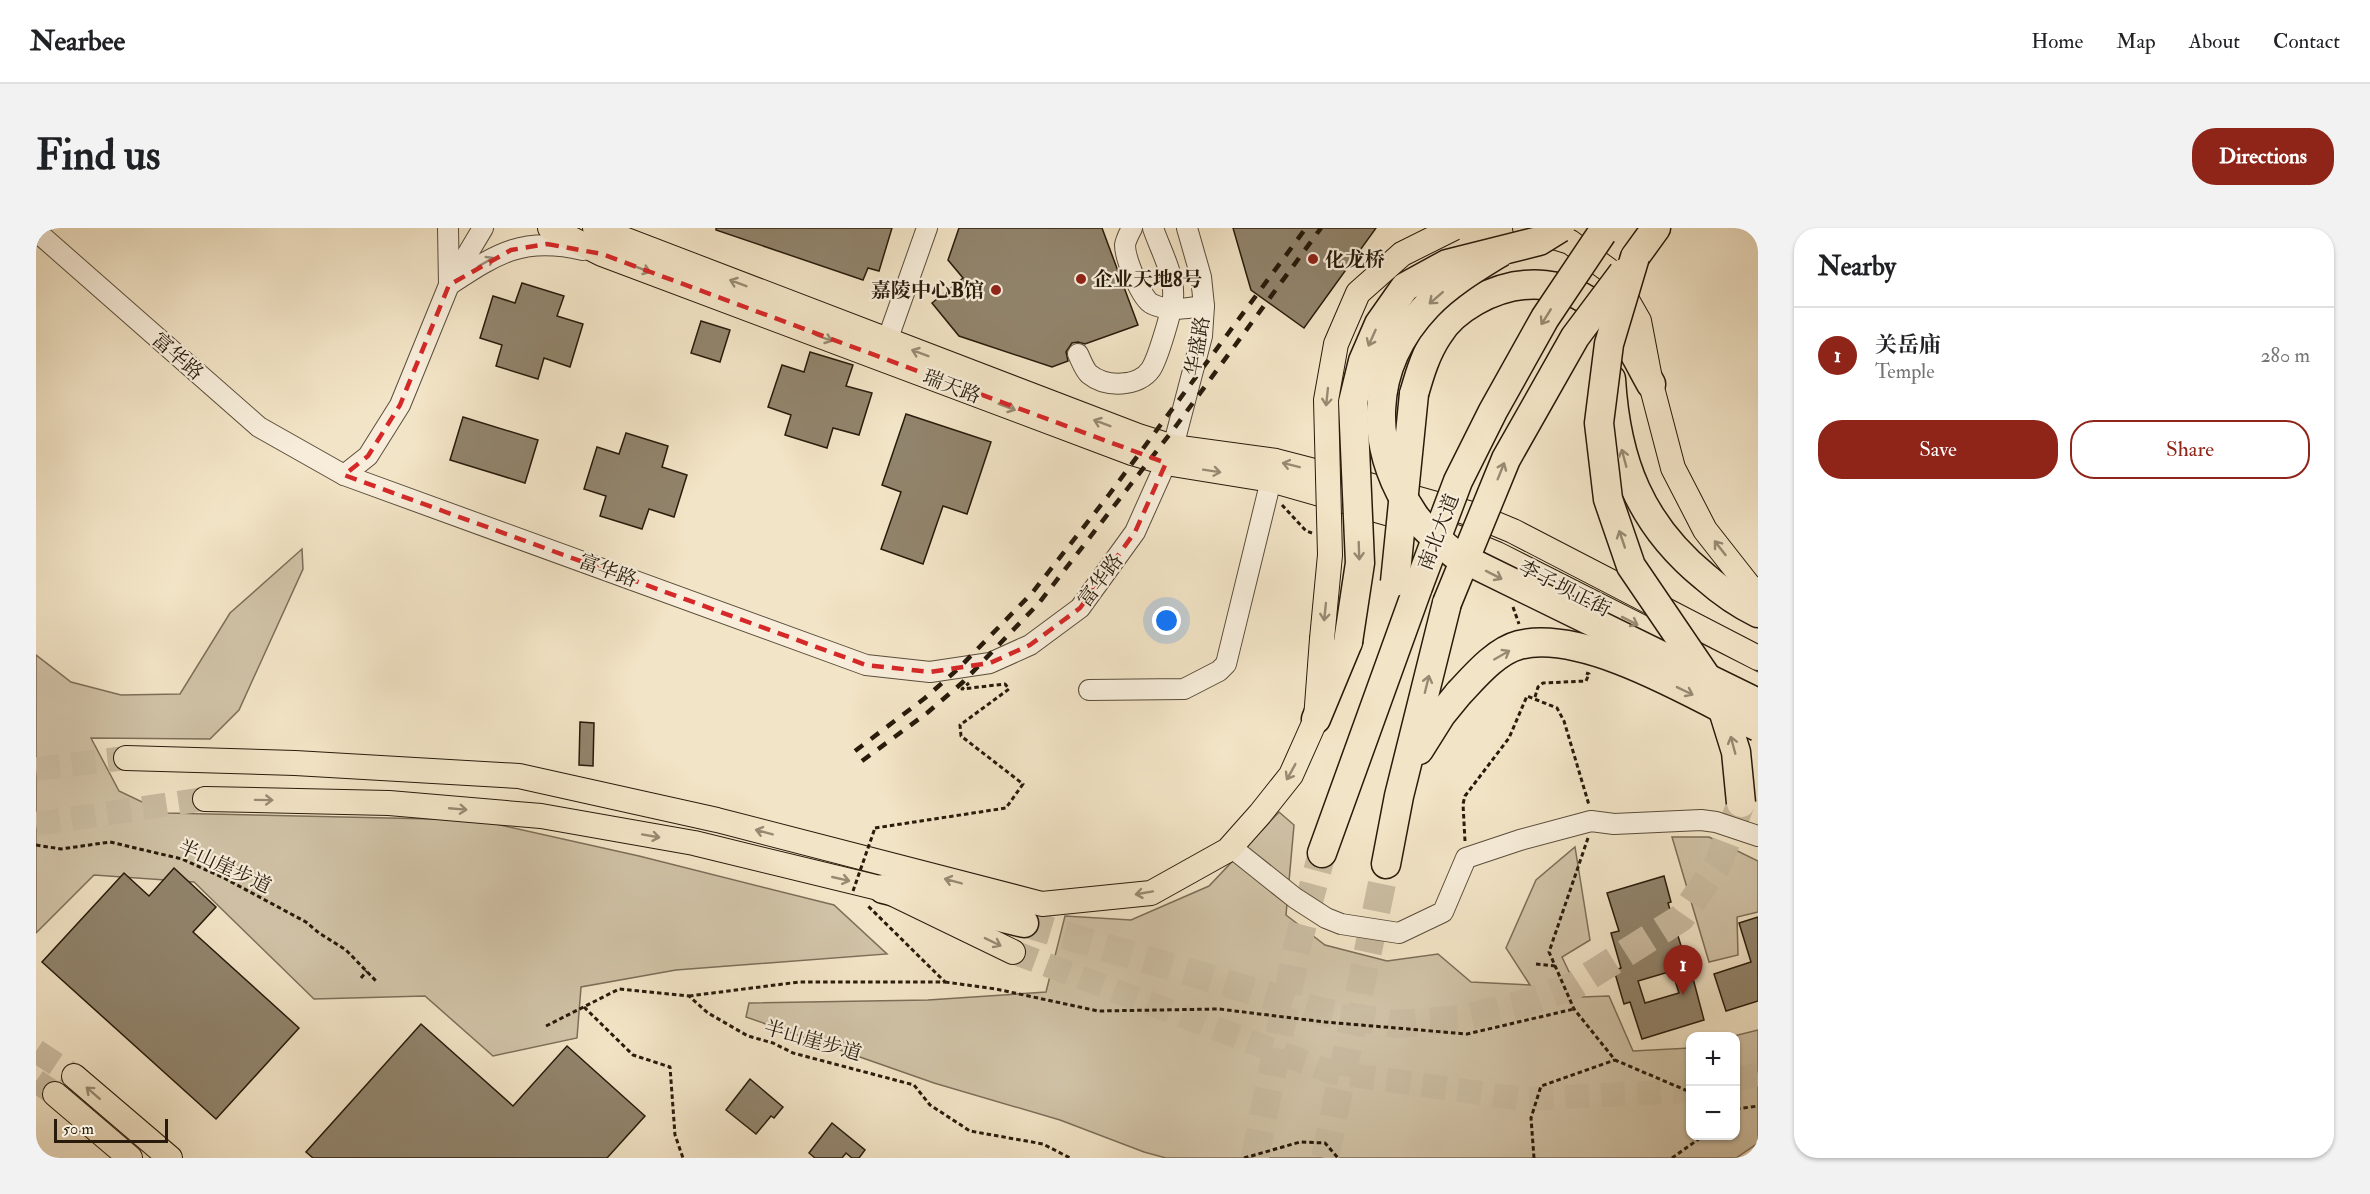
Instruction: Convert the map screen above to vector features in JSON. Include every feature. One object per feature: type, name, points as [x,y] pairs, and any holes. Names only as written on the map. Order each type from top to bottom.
[{"type":"highway","points":[[1316,719],[1335,640],[1360,563],[1353,402],[1363,361],[1379,324],[1405,287],[1447,264],[1539,241],[1560,228]]},
{"type":"highway","name":"南北大道","points":[[1386,864],[1399,796],[1447,603],[1506,459],[1575,338],[1656,228]]},
{"type":"highway","name":"南北大道","points":[[1406,584],[1492,411],[1545,318],[1604,231]]},
{"type":"highway","points":[[1501,252],[1462,276],[1426,306],[1401,341],[1384,379],[1380,423],[1392,476],[1416,517],[1454,554],[1758,703]]},
{"type":"highway","points":[[1635,257],[1609,344],[1599,423],[1608,499],[1631,566],[1718,694],[1736,752],[1741,803]]},
{"type":"highway","points":[[1322,853],[1368,729],[1406,584],[1414,394],[1425,360],[1439,333],[1463,308],[1491,292],[1522,283],[1554,286],[1583,298],[1607,317],[1626,338],[1651,384]]},
{"type":"highway","points":[[1609,344],[1613,416],[1628,470],[1649,518],[1685,561],[1735,602],[1758,613]]},
{"type":"highway","points":[[1399,796],[1423,741],[1441,715],[1485,664],[1518,645],[1553,643],[1586,649],[1625,662],[1758,727]]},
{"type":"highway","points":[[872,894],[1024,924]]},
{"type":"main road","name":"瑞天路","points":[[550,228],[602,254],[1132,453],[1276,461],[1367,496]]},
{"type":"main road","name":"瑞天路","points":[[595,228],[1138,436],[1170,455],[1271,480],[1367,496]]},
{"type":"main road","points":[[1335,640],[1330,555],[1326,400],[1336,344],[1358,293],[1402,254],[1454,228]]},
{"type":"main road","points":[[1525,228],[1570,242],[1611,272],[1639,321],[1651,384],[1673,468],[1705,530],[1749,586],[1758,592]]},
{"type":"main road","points":[[1367,496],[1429,488],[1466,497],[1500,509],[1758,639]]},
{"type":"main road","name":"李子坝正街","points":[[1367,496],[1463,511],[1513,531],[1758,658]]},
{"type":"main road","name":"李子坝正街","points":[[1367,496],[1415,521],[1497,554],[1758,686]]},
{"type":"main road","points":[[126,758],[295,763],[519,776],[717,820],[1042,904],[1151,893],[1231,847],[1291,775],[1316,719]]},
{"type":"main road","points":[[205,799],[389,802],[541,816],[694,843],[872,894],[1013,952]]},
{"type":"main road","points":[[74,1076],[170,1158]]},
{"type":"main road","points":[[55,1094],[130,1158]]},
{"type":"street","points":[[448,228],[449,285]]},
{"type":"street","points":[[344,475],[368,456],[400,405],[449,285],[483,228]]},
{"type":"street","points":[[887,341],[927,228]]},
{"type":"street","points":[[1132,228],[1127,236],[1126,254],[1143,297],[1150,304],[1171,309],[1204,306]]},
{"type":"street","points":[[1078,354],[1087,372],[1092,376],[1123,384],[1139,379],[1153,367],[1173,297],[1170,275],[1153,228]]},
{"type":"street","name":"华盛路","points":[[1170,455],[1202,336],[1204,306],[1201,278],[1187,228]]},
{"type":"street","name":"富华路","points":[[36,231],[259,427],[344,475],[866,664],[930,672],[990,663],[1030,645],[1080,608],[1136,531],[1170,455]]},
{"type":"street","points":[[449,285],[493,257],[528,245],[547,244],[602,254]]},
{"type":"street","points":[[1089,690],[1184,689],[1219,671],[1226,664],[1271,480]]},
{"type":"street","points":[[1231,847],[1294,898],[1326,918],[1341,924],[1399,933],[1443,912],[1466,858],[1520,840],[1591,821],[1614,824],[1701,820],[1716,822],[1758,836]]},
{"type":"path","points":[[853,891],[875,828],[1006,808],[1023,784],[961,736],[960,725],[1009,689],[1005,684],[962,689],[990,663]]},
{"type":"path","points":[[1535,697],[1538,687],[1543,683],[1586,681],[1588,674],[1577,670]]},
{"type":"path","points":[[1466,858],[1463,804],[1465,796],[1509,738],[1527,696],[1535,697],[1557,708],[1564,721],[1588,798]]},
{"type":"path","points":[[1591,821],[1585,849],[1549,952],[1574,1009],[1615,1060],[1686,1090]]},
{"type":"path","name":"半山崖步道","points":[[36,845],[61,849],[110,842],[182,859],[224,878],[306,922],[346,950],[377,982]]},
{"type":"path","points":[[872,894],[945,982]]},
{"type":"path","points":[[1536,964],[1555,966]]},
{"type":"path","points":[[361,978],[367,971]]},
{"type":"path","points":[[546,1026],[619,989],[689,996],[799,982],[945,982],[996,989],[1098,1011],[1219,1009],[1325,1022],[1467,1034],[1574,1009]]},
{"type":"path","name":"半山崖步道","points":[[689,996],[708,1013],[748,1036],[773,1043],[793,1053],[914,1085],[930,1105],[970,1131],[1043,1144],[1070,1158]]},
{"type":"path","points":[[584,1007],[633,1055],[670,1067],[675,1135],[683,1158]]},
{"type":"path","points":[[1534,1158],[1531,1118],[1541,1086],[1615,1060]]},
{"type":"path","points":[[1740,1108],[1758,1106]]},
{"type":"path","points":[[1672,1158],[1697,1140]]},
{"type":"path","points":[[1244,1158],[1300,1142],[1325,1143],[1338,1158]]},
{"type":"highlighted area","points":[[547,244],[602,254],[1166,463],[1135,532],[1080,608],[1030,645],[990,663],[930,672],[866,665],[344,475],[368,456],[400,405],[449,285],[511,250]]},
{"type":"shaded area","points":[[302,549],[303,569],[239,710],[210,739],[91,738],[119,791],[165,813],[478,820],[639,856],[834,905],[887,954],[676,970],[581,987],[577,1038],[493,1056],[425,996],[314,999],[194,882],[94,875],[36,933],[36,655],[71,682],[121,695],[180,694],[230,613]]},
{"type":"shaded area","points":[[1279,812],[1294,825],[1286,915],[1325,945],[1387,961],[1438,954],[1471,982],[1530,985],[1506,948],[1536,880],[1575,847],[1590,940],[1562,957],[1581,997],[1609,996],[1633,1051],[1686,1048],[1686,1140],[1740,1140],[1740,1034],[1758,1030],[1758,1143],[1736,1158],[1166,1158],[1060,1120],[934,1083],[746,1017],[749,1003],[928,1000],[1046,992],[1065,916],[1131,920],[1209,886]]},
{"type":"shaded area","points":[[1672,837],[1709,837],[1758,861],[1758,912],[1737,917],[1738,955],[1709,962]]},
{"type":"building","points":[[716,228],[892,228],[879,271],[868,268],[863,280],[716,230]]},
{"type":"building","points":[[959,228],[1102,228],[1138,325],[1085,344],[1072,343],[1066,352],[1068,361],[1052,367],[959,336],[932,303],[963,278],[948,260]]},
{"type":"building","name":"化龙桥","points":[[1233,228],[1376,228],[1304,328],[1251,290]]},
{"type":"building","points":[[522,283],[564,296],[557,316],[583,324],[570,367],[544,358],[538,379],[496,366],[502,345],[480,338],[493,296],[515,303]]},
{"type":"building","points":[[701,321],[730,330],[720,362],[691,353]]},
{"type":"building","points":[[810,352],[853,365],[846,386],[872,393],[859,435],[833,428],[827,448],[785,435],[791,415],[768,407],[782,365],[804,372]]},
{"type":"building","points":[[906,414],[991,442],[967,514],[943,506],[923,564],[881,549],[901,492],[882,485]]},
{"type":"building","points":[[463,417],[538,440],[525,483],[450,460]]},
{"type":"building","points":[[626,433],[668,446],[662,467],[687,475],[674,517],[649,509],[642,529],[600,516],[606,496],[584,489],[597,447],[619,454]]},
{"type":"building","points":[[580,722],[594,723],[593,766],[579,765]]},
{"type":"building","points":[[174,868],[216,907],[193,932],[299,1028],[216,1119],[42,962],[124,873],[149,896]]},
{"type":"building","points":[[1664,876],[1671,902],[1668,903],[1682,949],[1685,948],[1704,1020],[1642,1039],[1630,1002],[1624,1004],[1614,970],[1621,968],[1611,933],[1619,931],[1607,893]],"holes":[[[1672,971],[1679,993],[1645,1003],[1638,981]]]},
{"type":"building","points":[[1758,917],[1758,1001],[1726,1011],[1714,974],[1751,962],[1739,923]]},
{"type":"building","points":[[421,1024],[513,1106],[567,1046],[645,1116],[607,1158],[313,1158],[306,1152]]},
{"type":"building","points":[[750,1079],[783,1107],[774,1118],[771,1116],[756,1134],[726,1110]]},
{"type":"building","points":[[832,1123],[865,1150],[859,1158],[852,1158],[846,1153],[842,1158],[815,1158],[809,1153]]},
{"type":"tunnel","points":[[36,769],[126,758]]},
{"type":"tunnel","points":[[36,824],[205,799]]},
{"type":"tunnel","points":[[1024,923],[1323,1012],[1396,1024],[1460,1019],[1522,1004],[1575,985],[1681,918],[1717,866],[1741,803]]},
{"type":"tunnel","points":[[1255,1158],[1298,943],[1322,853]]},
{"type":"tunnel","points":[[1325,1158],[1386,864]]},
{"type":"tunnel","points":[[1013,952],[1331,1072],[1522,1099],[1686,1091]]},
{"type":"tunnel","points":[[36,1051],[74,1076]]},
{"type":"tunnel","points":[[1740,1079],[1758,1074]]},
{"type":"tunnel","points":[[36,1081],[55,1094]]},
{"type":"railway","points":[[855,751],[925,698],[958,669],[1032,593],[1108,496],[1306,228]]},
{"type":"railway","points":[[862,761],[927,713],[963,682],[1039,603],[1176,426],[1321,228]]},
{"type":"place","name":"化龙桥","points":[[1313,259]]},
{"type":"place","name":"企业天地8号","points":[[1081,279]]},
{"type":"place","name":"嘉陵中心B馆","points":[[996,290]]},
{"type":"place","name":"关岳庙","points":[[1683,995]]}]
